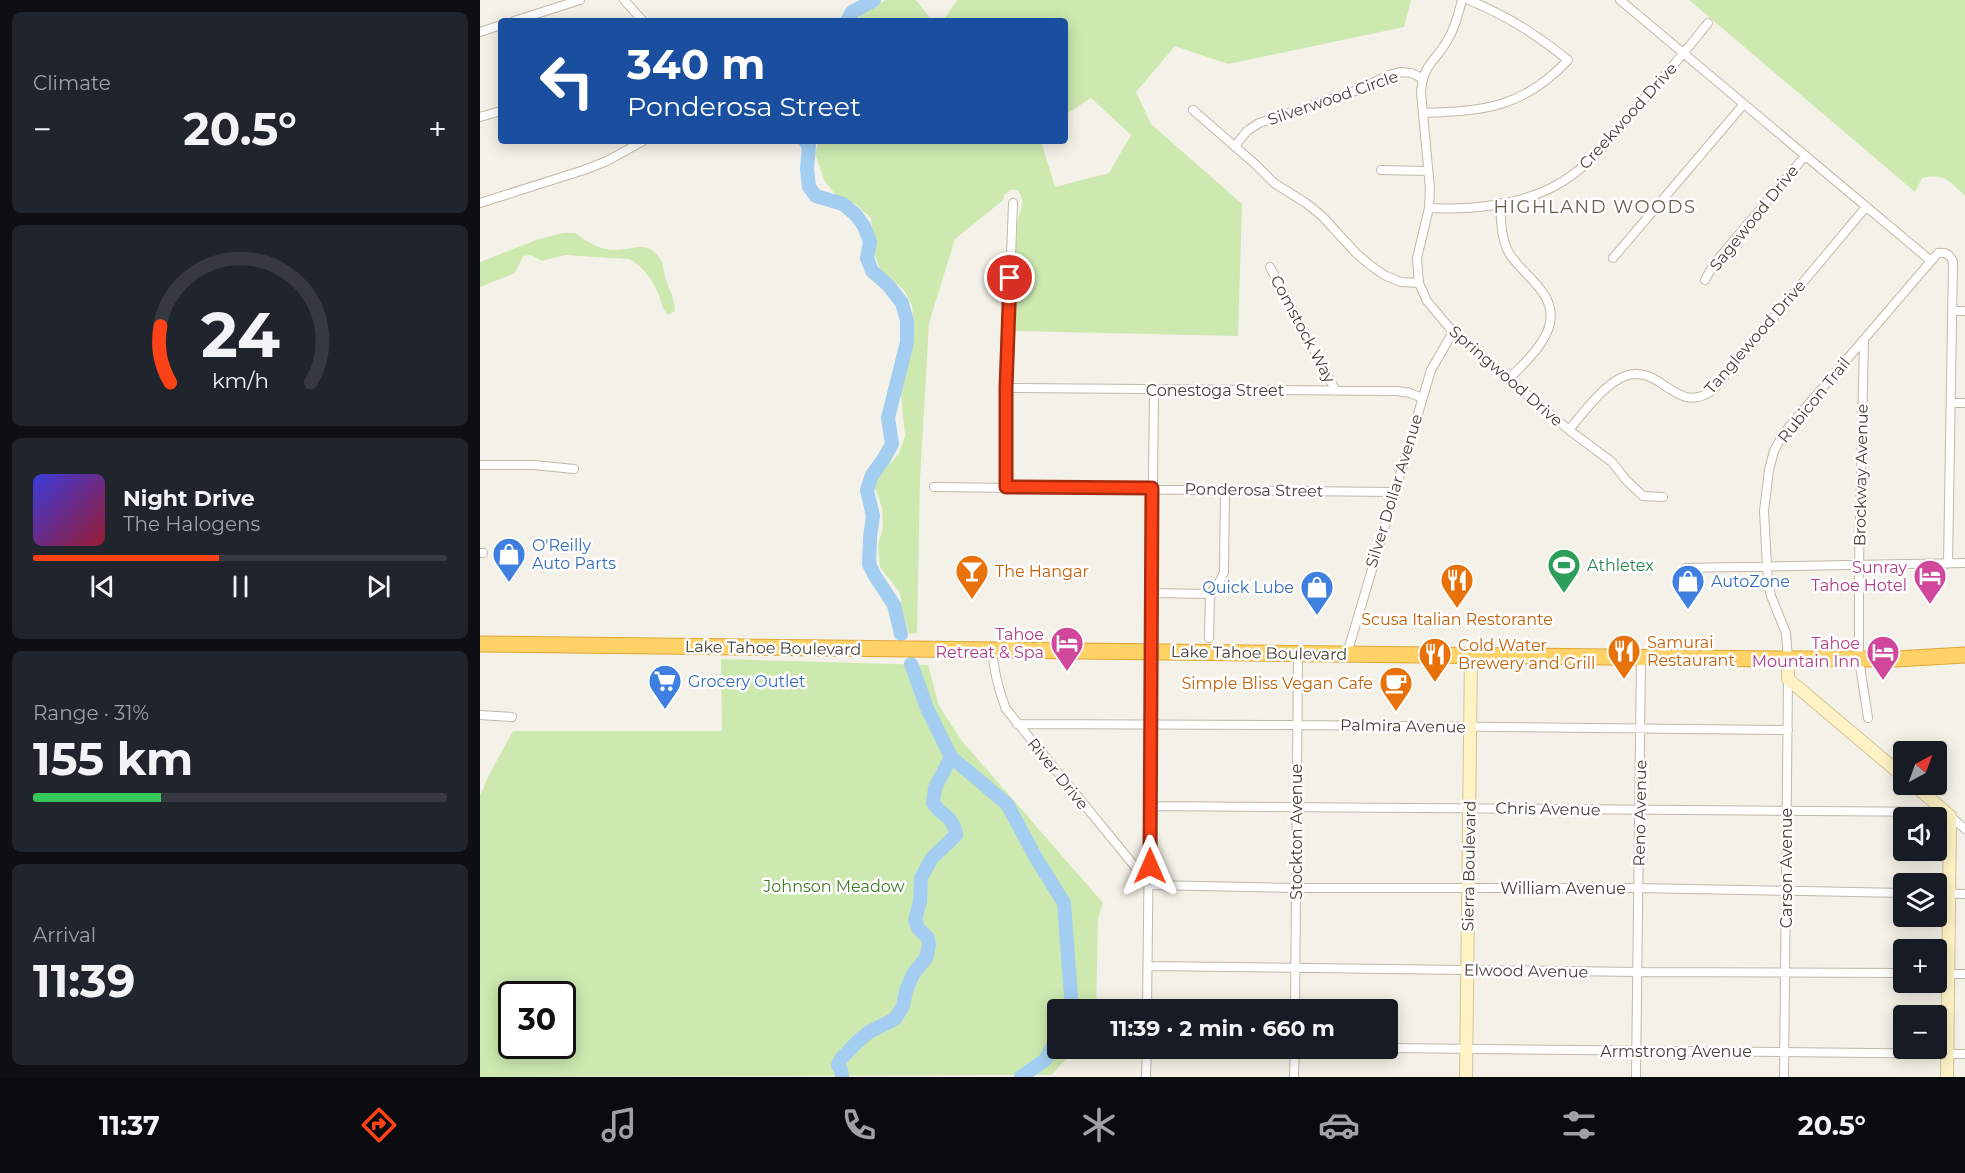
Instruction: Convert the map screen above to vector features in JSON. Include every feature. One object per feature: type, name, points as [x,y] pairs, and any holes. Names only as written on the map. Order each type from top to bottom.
[{"type":"highway","name":"Lake Tahoe Boulevard","points":[[480,644],[1641,658],[1859,659],[1965,655]]},
{"type":"street","points":[[523,18],[580,0]]},
{"type":"street","points":[[624,0],[640,18]]},
{"type":"street","points":[[1422,78],[1429,64],[1446,44],[1455,28],[1462,0]]},
{"type":"street","points":[[1423,113],[1471,111],[1494,106],[1541,85],[1568,60],[1511,18],[1469,0]]},
{"type":"street","points":[[1620,0],[1931,261],[1938,253],[1944,252],[1950,255],[1953,262],[1953,311],[1948,564]]},
{"type":"street","name":"Creekwood Drive","points":[[1429,208],[1456,209],[1526,198],[1550,189],[1577,172],[1601,150],[1708,23]]},
{"type":"street","points":[[480,32],[498,26]]},
{"type":"street","name":"Silverwood Circle","points":[[1234,146],[1247,131],[1259,123],[1358,90],[1389,75],[1400,72],[1422,78]]},
{"type":"street","name":"Springwood Drive","points":[[1422,78],[1429,208],[1417,258],[1419,283],[1426,301],[1453,332],[1569,430],[1612,462],[1643,496],[1663,497]]},
{"type":"street","points":[[1613,258],[1743,105]]},
{"type":"street","points":[[1193,110],[1274,183],[1322,216],[1370,265],[1401,282],[1419,283]]},
{"type":"street","points":[[480,117],[498,112]]},
{"type":"street","points":[[480,203],[584,170],[638,144]]},
{"type":"street","name":"Sagewood Drive","points":[[1705,280],[1714,264],[1805,156]]},
{"type":"street","points":[[1382,170],[1427,171]]},
{"type":"street","points":[[1006,487],[1006,388],[1013,203]]},
{"type":"street","points":[[1500,203],[1506,247],[1516,264],[1542,290],[1550,304],[1550,323],[1542,340],[1509,380]]},
{"type":"street","name":"Tanglewood Drive","points":[[1569,430],[1611,384],[1626,375],[1650,377],[1679,396],[1690,399],[1704,397],[1713,390],[1866,207]]},
{"type":"street","name":"Rubicon Trail","points":[[1788,659],[1784,627],[1768,583],[1764,511],[1769,470],[1774,451],[1784,434],[1931,261]]},
{"type":"street","name":"Comstock Way","points":[[1270,267],[1336,391]]},
{"type":"street","points":[[1953,311],[1965,311]]},
{"type":"street","name":"Silver Dollar Avenue","points":[[1347,654],[1431,370],[1453,332]]},
{"type":"street","name":"Brockway Avenue","points":[[1864,339],[1859,659],[1868,718]]},
{"type":"street","name":"Conestoga Street","points":[[1006,388],[1397,391],[1422,398]]},
{"type":"street","points":[[1147,999],[1154,390]]},
{"type":"street","points":[[1952,403],[1965,403]]},
{"type":"street","points":[[480,465],[534,465],[574,470]]},
{"type":"street","name":"Ponderosa Street","points":[[934,487],[1394,492]]},
{"type":"street","points":[[1209,638],[1210,594],[1224,572],[1225,489]]},
{"type":"street","points":[[1685,568],[1965,563]]},
{"type":"street","points":[[1152,593],[1210,594]]},
{"type":"street","name":"River Drive","points":[[992,650],[994,674],[1006,709],[1150,885]]},
{"type":"street","name":"Stockton Avenue","points":[[1295,999],[1298,654]]},
{"type":"street","name":"Sierra Boulevard","points":[[1466,1077],[1471,656]]},
{"type":"street","name":"Reno Avenue","points":[[1636,1077],[1641,658]]},
{"type":"street","name":"Carson Avenue","points":[[1784,1077],[1788,659]]},
{"type":"street","points":[[1788,679],[1893,768]]},
{"type":"street","points":[[480,716],[512,717]]},
{"type":"street","name":"Palmira Avenue","points":[[1017,724],[1788,730]]},
{"type":"street","points":[[1926,795],[1965,829]]},
{"type":"street","name":"Chris Avenue","points":[[1150,806],[1787,810],[1948,814]]},
{"type":"street","points":[[1944,873],[1948,814]]},
{"type":"street","name":"William Avenue","points":[[1150,885],[1296,888],[1639,888],[1893,893]]},
{"type":"street","points":[[1947,893],[1965,894]]},
{"type":"street","name":"Elwood Avenue","points":[[1148,966],[1893,973]]},
{"type":"street","points":[[1947,974],[1965,974]]},
{"type":"street","points":[[1943,993],[1948,1054],[1947,1077]]},
{"type":"street","name":"Armstrong Avenue","points":[[1398,1048],[1965,1054]]},
{"type":"street","points":[[1146,1077],[1147,1059]]},
{"type":"street","points":[[1294,1077],[1295,1059]]},
{"type":"green space","points":[[886,0],[916,0],[930,18],[858,18],[862,12]]},
{"type":"green space","points":[[957,0],[1411,0],[1404,27],[1228,64],[1175,46],[1136,92],[1151,124],[1242,204],[1238,336],[1012,331],[1017,225],[1022,203],[1018,190],[1010,190],[1002,201],[955,239],[929,323],[920,479],[917,633],[909,634],[900,593],[880,567],[878,546],[883,527],[882,508],[875,487],[878,476],[899,454],[905,436],[901,395],[914,327],[912,305],[903,289],[880,269],[874,253],[871,218],[855,204],[836,195],[825,182],[815,154],[818,144],[1042,144],[1055,187],[1109,173],[1131,135],[1091,98],[1068,113],[1068,18],[945,18]]},
{"type":"green space","points":[[1689,0],[1965,0],[1965,196],[1950,182],[1936,177],[1922,178],[1915,192]]},
{"type":"green space","points":[[563,233],[576,233],[601,248],[618,250],[643,247],[653,251],[662,262],[675,311],[668,315],[650,278],[629,259],[565,255],[542,261],[531,255],[523,256],[515,273],[480,287],[480,262],[539,239]]},
{"type":"green space","name":"Johnson Meadow","points":[[721,659],[928,665],[939,706],[962,741],[1103,903],[1098,918],[1096,999],[1047,999],[1047,1059],[1066,1059],[1051,1075],[480,1077],[480,796],[513,731],[722,731]]},
{"type":"waterway","points":[[849,18],[852,12],[874,0]]},
{"type":"waterway","points":[[807,144],[809,187],[816,196],[843,204],[856,215],[864,226],[870,242],[867,258],[872,271],[888,285],[902,303],[907,321],[907,342],[888,418],[892,444],[872,475],[867,490],[873,516],[870,537]]},
{"type":"waterway","points":[[870,540],[869,564],[894,605],[901,634]]},
{"type":"waterway","points":[[911,664],[927,708],[951,757],[1007,804],[1036,858],[1064,903],[1071,999]]},
{"type":"waterway","points":[[842,1077],[838,1065],[841,1059],[869,1032],[895,1019],[903,1006],[913,974],[926,958],[928,938],[918,928],[915,920],[920,902],[921,878],[932,858],[956,835],[953,824],[933,803],[935,788],[951,757]]},
{"type":"waterway","points":[[1021,1077],[1047,1056]]},
{"type":"place","name":"O'Reilly Auto Parts","points":[[509,583]]},
{"type":"place","name":"Athletex","points":[[1564,594]]},
{"type":"place","name":"The Hangar","points":[[972,600]]},
{"type":"place","name":"Sunray Tahoe Hotel","points":[[1930,605]]},
{"type":"place","name":"Scusa Italian Restorante","points":[[1457,609]]},
{"type":"place","name":"AutoZone","points":[[1688,610]]},
{"type":"place","name":"Quick Lube","points":[[1317,616]]},
{"type":"place","name":"Tahoe Retreat & Spa","points":[[1067,672]]},
{"type":"place","name":"Samurai Restaurant","points":[[1624,680]]},
{"type":"place","name":"Tahoe Mountain Inn","points":[[1883,681]]},
{"type":"place","name":"Cold Water Brewery and Grill","points":[[1435,683]]},
{"type":"place","name":"Grocery Outlet","points":[[665,710]]},
{"type":"place","name":"Simple Bliss Vegan Cafe","points":[[1396,712]]},
{"type":"district","name":"HIGHLAND WOODS","points":[[1595,207]]},
{"type":"route","points":[[1010,278],[1006,388],[1006,487],[1152,488],[1150,866]]}]
